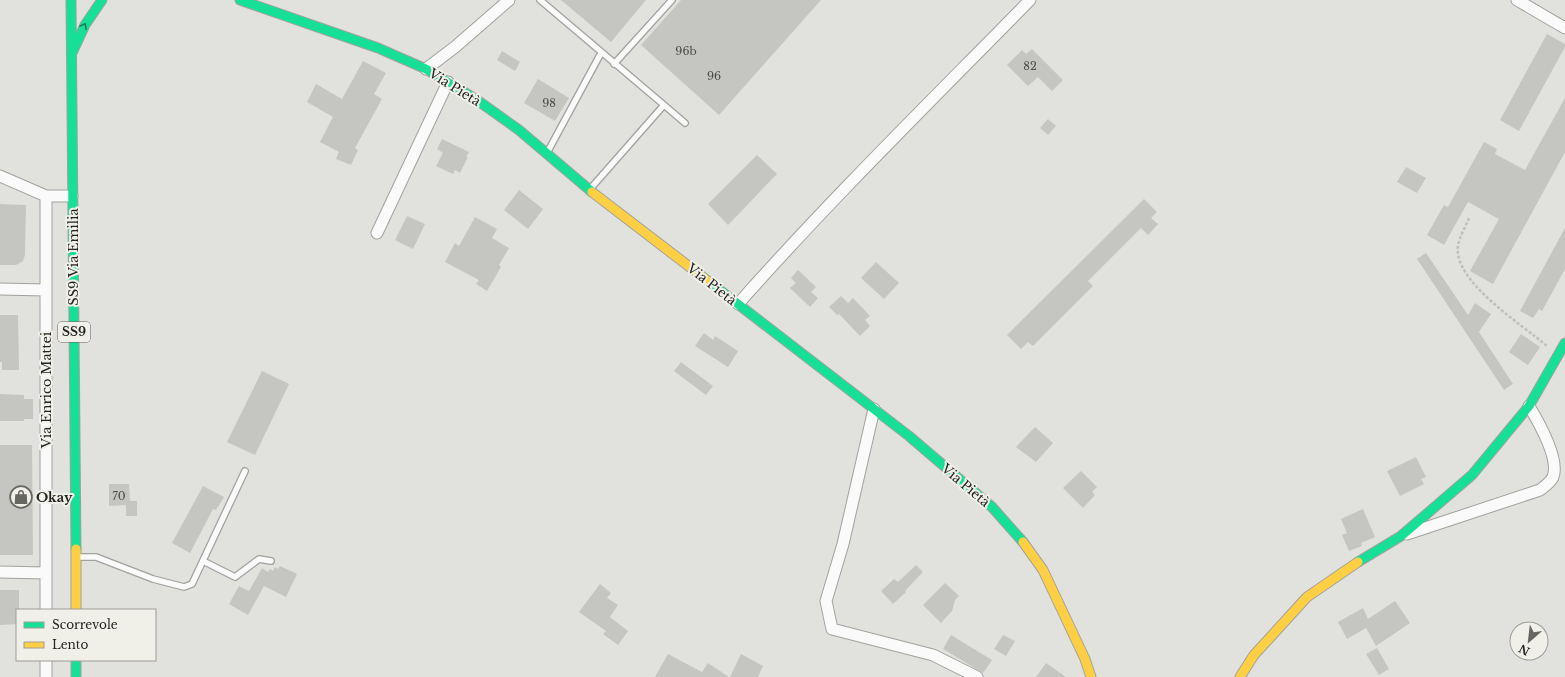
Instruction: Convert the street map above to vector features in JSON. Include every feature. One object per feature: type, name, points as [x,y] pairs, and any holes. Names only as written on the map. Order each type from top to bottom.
[{"type":"street","name":"SS9 Via Emilia","points":[[71,0],[76,609]]},
{"type":"street","points":[[71,54],[82,29],[92,12],[102,0]]},
{"type":"street","name":"Via Pietà","points":[[240,0],[265,4],[378,48],[426,69],[477,100],[507,121],[589,189],[908,436],[992,507],[1018,535],[1046,577],[1085,659],[1091,677]]},
{"type":"street","points":[[426,69],[455,47],[509,0]]},
{"type":"street","points":[[738,304],[772,265],[912,119],[1030,0]]},
{"type":"street","points":[[1517,0],[1565,28]]},
{"type":"street","points":[[376,233],[448,82]]},
{"type":"street","points":[[0,176],[46,196],[72,196]]},
{"type":"street","name":"Via Enrico Mattei","points":[[46,196],[46,609]]},
{"type":"street","points":[[0,289],[46,290]]},
{"type":"street","points":[[1240,677],[1254,655],[1307,597],[1352,566],[1401,536],[1472,475],[1529,406],[1565,343]]},
{"type":"street","points":[[1401,536],[1540,490],[1550,482],[1554,475],[1553,460],[1537,420],[1529,406]]},
{"type":"street","points":[[874,409],[843,544],[826,601],[832,630],[933,656],[977,677]]},
{"type":"street","points":[[0,572],[46,574]]},
{"type":"street","points":[[46,661],[46,677]]},
{"type":"street","points":[[76,661],[76,677]]},
{"type":"lane","points":[[540,0],[685,123]]},
{"type":"lane","points":[[614,64],[672,0]]},
{"type":"lane","points":[[546,153],[601,53]]},
{"type":"lane","points":[[589,189],[664,105]]},
{"type":"lane","points":[[75,557],[96,557],[153,579],[184,587],[192,584],[245,471]]},
{"type":"lane","points":[[203,561],[235,577],[259,559],[271,561]]},
{"type":"path","points":[[1469,218],[1458,245],[1458,258],[1465,274],[1503,312],[1531,332],[1558,355]]},
{"type":"building","points":[[561,0],[646,0],[611,42]]},
{"type":"building","points":[[681,0],[821,0],[719,115],[641,45]]},
{"type":"building","points":[[1547,34],[1565,44],[1565,47],[1519,131],[1500,120]]},
{"type":"building","points":[[1032,49],[1063,80],[1052,91],[1038,77],[1028,86],[1007,65],[1022,50],[1026,54]]},
{"type":"building","points":[[502,51],[520,62],[515,71],[497,60]]},
{"type":"building","points":[[363,61],[386,73],[374,94],[382,99],[355,148],[358,150],[351,165],[336,159],[339,152],[320,142],[333,117],[307,102],[316,84],[342,99]]},
{"type":"building","points":[[538,79],[569,98],[555,121],[524,103]]},
{"type":"building","points":[[1565,98],[1565,152],[1493,284],[1470,271],[1499,219],[1468,202],[1444,245],[1427,235],[1444,205],[1448,207],[1484,142],[1497,149],[1495,154],[1525,170]]},
{"type":"building","points":[[1048,119],[1056,126],[1048,135],[1040,128]]},
{"type":"building","points":[[442,139],[469,152],[460,173],[455,170],[453,174],[436,166],[443,153],[437,149]]},
{"type":"building","points":[[757,155],[777,174],[728,225],[708,204]]},
{"type":"building","points":[[1406,167],[1426,178],[1417,193],[1397,182]]},
{"type":"building","points":[[519,190],[543,209],[528,229],[504,210]]},
{"type":"building","points":[[1144,199],[1157,212],[1151,218],[1158,224],[1148,235],[1141,228],[1088,281],[1093,286],[1033,346],[1028,342],[1021,349],[1007,335]]},
{"type":"building","points":[[0,204],[26,205],[25,255],[23,261],[16,265],[0,265]]},
{"type":"building","points":[[407,216],[425,224],[413,249],[395,240]]},
{"type":"building","points":[[475,217],[497,229],[492,238],[509,248],[499,265],[501,267],[487,291],[476,284],[479,280],[445,262],[455,243],[459,246]]},
{"type":"building","points":[[1565,228],[1565,269],[1542,311],[1539,309],[1533,318],[1520,311]]},
{"type":"building","points":[[1426,253],[1468,315],[1475,303],[1491,314],[1479,332],[1513,384],[1504,390],[1417,259]]},
{"type":"building","points":[[876,262],[899,283],[884,299],[861,278]]},
{"type":"building","points":[[798,270],[816,287],[811,292],[818,298],[810,307],[790,288],[796,283],[791,278]]},
{"type":"building","points":[[841,296],[848,303],[853,298],[870,316],[865,320],[870,326],[860,336],[839,314],[837,315],[829,307]]},
{"type":"building","points":[[0,315],[18,315],[19,370],[2,370],[2,362],[0,362]]},
{"type":"building","points":[[704,333],[713,340],[715,336],[738,351],[728,367],[695,346]]},
{"type":"building","points":[[1521,334],[1540,347],[1528,365],[1509,352]]},
{"type":"building","points":[[681,362],[713,386],[706,395],[674,371]]},
{"type":"building","points":[[262,371],[289,384],[255,455],[227,442]]},
{"type":"building","points":[[0,394],[24,395],[24,399],[33,399],[33,419],[24,419],[24,421],[0,421]]},
{"type":"building","points":[[1035,427],[1053,443],[1036,462],[1016,447]]},
{"type":"building","points":[[0,445],[32,445],[33,555],[0,555]]},
{"type":"building","points":[[1416,457],[1426,477],[1421,479],[1424,484],[1400,496],[1387,471]]},
{"type":"building","points":[[1081,471],[1097,487],[1092,492],[1095,495],[1083,508],[1063,488]]},
{"type":"building","points":[[109,484],[129,484],[130,501],[137,501],[137,516],[126,516],[126,505],[109,506]]},
{"type":"building","points":[[203,486],[224,497],[216,510],[213,509],[190,553],[172,543]]},
{"type":"building","points":[[1363,509],[1375,537],[1361,543],[1362,546],[1349,551],[1342,535],[1347,533],[1341,519]]},
{"type":"building","points":[[916,565],[923,572],[905,591],[906,592],[893,604],[881,591],[894,579],[898,582]]},
{"type":"building","points":[[280,566],[297,574],[286,597],[264,586],[248,615],[229,604],[239,586],[249,591],[262,568],[268,572],[270,569],[273,571],[275,567],[278,569]]},
{"type":"building","points":[[945,583],[959,596],[955,600],[952,611],[941,623],[923,605]]},
{"type":"building","points":[[600,584],[611,593],[607,598],[618,605],[610,617],[628,631],[618,645],[603,634],[606,631],[579,612]]},
{"type":"building","points":[[0,590],[19,590],[19,609],[16,609],[16,624],[0,625]]},
{"type":"building","points":[[1395,601],[1410,623],[1376,646],[1366,628],[1347,639],[1338,622],[1363,608],[1368,619]]},
{"type":"building","points":[[951,635],[992,660],[983,673],[943,649]]},
{"type":"building","points":[[1003,635],[1015,641],[1006,656],[994,649]]},
{"type":"building","points":[[1377,648],[1389,669],[1379,675],[1366,654]]},
{"type":"building","points":[[668,654],[702,672],[708,663],[729,677],[655,677]]},
{"type":"building","points":[[741,654],[763,666],[758,677],[730,677]]},
{"type":"building","points":[[1046,663],[1066,677],[1036,677]]},
{"type":"traffic: fast","points":[[71,0],[76,549]]},
{"type":"traffic: fast","points":[[72,53],[85,25],[102,0]]},
{"type":"traffic: fast","points":[[240,0],[378,48],[426,69],[477,100],[519,130],[592,192]]},
{"type":"traffic: fast","points":[[708,281],[909,436],[992,507],[1023,542]]},
{"type":"traffic: fast","points":[[1358,562],[1401,536],[1472,475],[1529,406],[1565,343]]},
{"type":"traffic: fast","points":[[76,661],[76,677]]},
{"type":"traffic: slow","points":[[592,192],[708,281]]},
{"type":"traffic: slow","points":[[1023,542],[1043,570],[1085,659],[1091,677]]},
{"type":"traffic: slow","points":[[76,549],[76,609]]},
{"type":"traffic: slow","points":[[1240,677],[1254,655],[1307,597],[1358,562]]},
{"type":"place","name":"Okay","points":[[21,497]]}]
